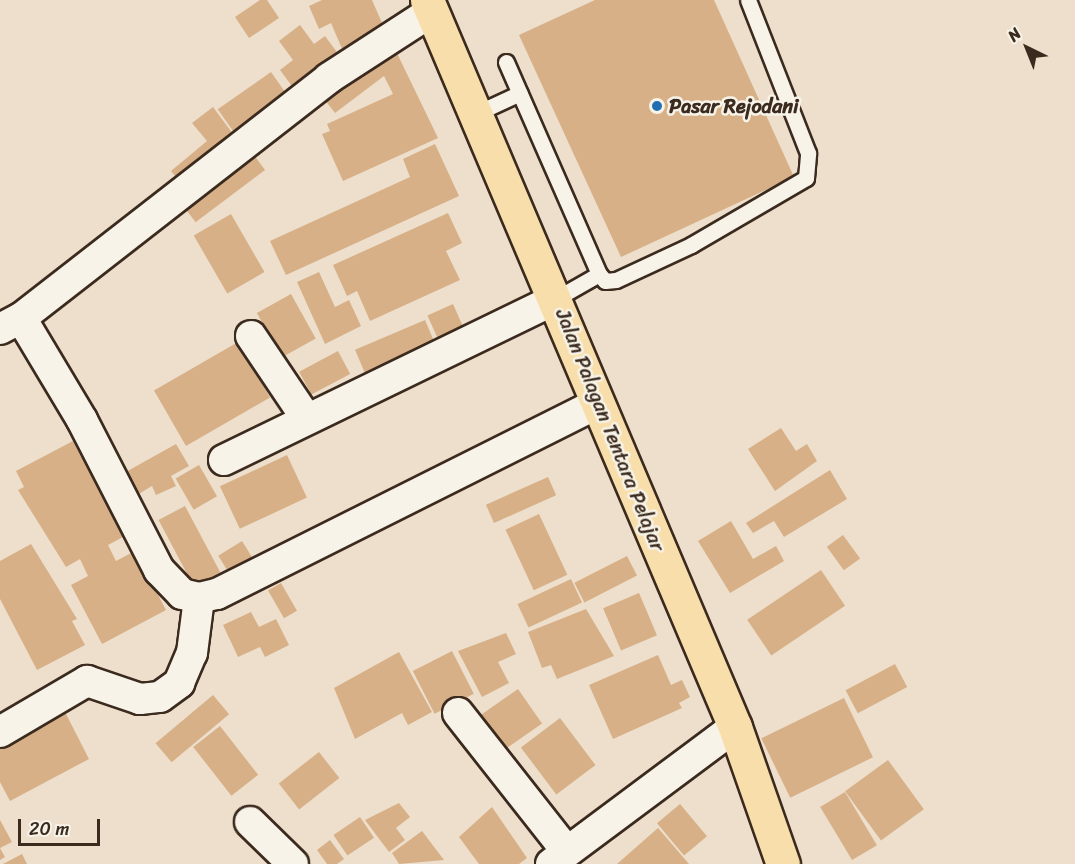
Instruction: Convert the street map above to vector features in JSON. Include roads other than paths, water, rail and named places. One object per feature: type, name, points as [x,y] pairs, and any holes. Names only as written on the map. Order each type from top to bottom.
[{"type":"main road","name":"Jalan Palagan Tentara Pelajar","points":[[430,5],[557,298],[597,404],[735,727],[783,864]]},
{"type":"street","points":[[430,5],[329,78],[11,324],[82,420],[159,570],[182,594],[199,598],[217,594],[597,404]]},
{"type":"street","points":[[224,460],[306,418],[557,298]]},
{"type":"street","points":[[251,336],[306,418]]},
{"type":"street","points":[[0,732],[87,681],[140,699],[160,697],[179,683],[192,653],[199,598]]},
{"type":"street","points":[[458,713],[559,857],[735,727]]},
{"type":"street","points":[[250,822],[293,864]]},
{"type":"lane","points":[[506,62],[599,274],[605,281],[616,280],[691,245],[806,178],[808,153],[748,0]]},
{"type":"lane","points":[[477,113],[520,93]]},
{"type":"lane","points":[[557,298],[599,274]]},
{"type":"place","name":"Pasar Rejodani","points":[[657,106]]}]
